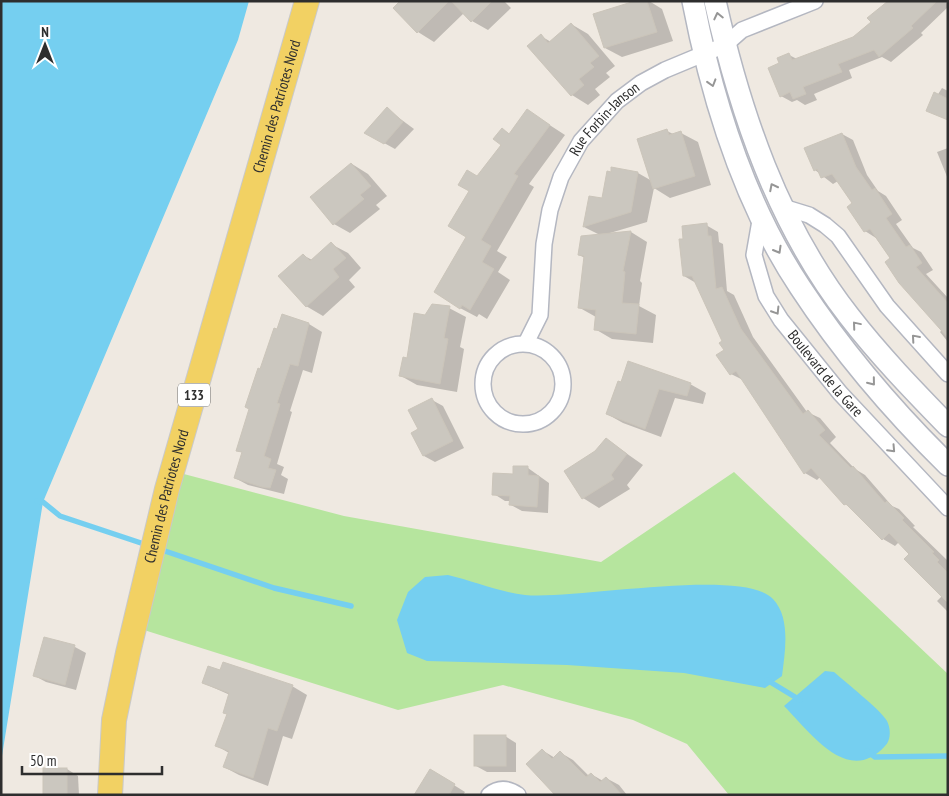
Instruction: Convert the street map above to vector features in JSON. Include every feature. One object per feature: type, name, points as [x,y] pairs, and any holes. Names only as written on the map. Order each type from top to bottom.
[{"type":"main road","name":"Chemin des Patriotes Nord","points":[[110,795],[114,720],[167,489],[307,1]]},
{"type":"street","name":"Boulevard de la Gare","points":[[693,1],[703,55],[719,107],[761,215],[800,287],[871,381],[920,437],[948,465]]},
{"type":"street","points":[[714,1],[735,84],[767,176],[817,271],[849,316],[948,426]]},
{"type":"street","name":"Rue Forbin-Janson","points":[[526,343],[540,315],[544,244],[550,210],[561,177],[581,141],[617,101],[640,83],[665,70],[725,45],[742,30],[815,1]]},
{"type":"street","points":[[783,208],[809,215],[826,225],[838,236],[887,306],[948,374]]},
{"type":"street","name":"Boulevard de la Gare","points":[[761,215],[754,255],[766,296],[776,312],[840,393],[948,508]]},
{"type":"street","points":[[526,343],[542,347],[553,356],[562,372],[564,386],[561,400],[545,418],[534,423],[520,424],[508,422],[494,412],[484,398],[482,378],[487,364],[499,351],[511,345],[526,343]]},
{"type":"street","points":[[488,795],[494,791],[504,789],[518,795]]},
{"type":"green space","points":[[734,472],[948,674],[948,795],[729,795],[687,744],[633,720],[503,685],[398,710],[144,630],[180,473],[344,516],[601,562]]},
{"type":"water","points":[[1,1],[249,1],[238,40],[43,502],[1,762]]},
{"type":"water","points":[[448,575],[525,595],[695,585],[729,586],[756,590],[773,599],[779,607],[785,625],[782,676],[765,688],[684,673],[567,665],[427,661],[407,653],[397,620],[408,592],[425,577]]},
{"type":"water","points":[[825,671],[834,672],[870,703],[887,721],[890,731],[888,741],[885,746],[871,757],[857,761],[844,758],[830,751],[784,706]]},
{"type":"building","points":[[400,1],[449,1],[417,33],[393,8]]},
{"type":"building","points":[[451,1],[492,1],[471,22]]},
{"type":"building","points":[[635,1],[647,1],[657,32],[604,48],[593,14]]},
{"type":"building","points":[[888,1],[937,1],[911,26],[913,28],[879,57],[874,50],[838,64],[842,72],[803,87],[806,94],[793,99],[790,92],[780,97],[768,68],[779,63],[777,58],[789,53],[792,60],[853,37],[871,22],[867,18]]},
{"type":"building","points":[[571,23],[599,56],[590,63],[594,67],[579,79],[584,85],[571,96],[527,46],[541,34],[548,43]]},
{"type":"building","points":[[934,92],[948,99],[948,120],[926,111]]},
{"type":"building","points":[[387,107],[403,122],[384,144],[364,133]]},
{"type":"building","points":[[527,109],[550,125],[514,174],[518,176],[481,240],[491,246],[482,262],[494,269],[470,310],[462,305],[460,309],[434,292],[466,237],[448,226],[469,191],[458,185],[467,170],[477,176],[501,145],[493,139],[502,128],[509,134]]},
{"type":"building","points":[[667,129],[669,135],[681,131],[695,176],[653,189],[637,139]]},
{"type":"building","points":[[842,133],[856,167],[872,190],[875,188],[892,214],[886,218],[906,247],[910,245],[922,263],[916,267],[948,303],[948,338],[899,283],[885,262],[890,258],[870,229],[864,232],[847,207],[852,203],[832,174],[821,178],[817,169],[814,171],[804,148]]},
{"type":"building","points":[[351,163],[371,186],[360,195],[364,199],[333,225],[310,197]]},
{"type":"building","points":[[611,167],[638,172],[631,212],[583,227],[589,196],[602,198],[607,171],[611,172]]},
{"type":"building","points":[[707,223],[708,236],[711,236],[716,289],[722,287],[741,329],[803,414],[808,410],[825,430],[819,435],[851,468],[853,466],[885,503],[887,501],[904,518],[902,520],[934,552],[932,553],[939,560],[937,562],[948,573],[948,603],[904,559],[909,554],[889,533],[882,540],[846,504],[844,505],[811,468],[804,474],[736,371],[730,375],[716,355],[724,350],[719,343],[722,341],[692,276],[683,276],[679,239],[683,239],[682,226]]},
{"type":"building","points":[[631,231],[623,271],[625,272],[622,303],[639,304],[636,334],[594,330],[596,310],[578,308],[584,256],[578,255],[581,236]]},
{"type":"building","points":[[331,242],[346,258],[333,269],[339,277],[306,307],[278,276],[303,254],[310,261]]},
{"type":"building","points":[[432,304],[450,306],[444,338],[448,339],[440,384],[399,376],[403,357],[407,358],[414,313],[425,315]]},
{"type":"building","points":[[282,314],[309,323],[298,366],[290,364],[277,403],[280,404],[264,456],[271,459],[268,468],[276,470],[270,488],[234,478],[242,452],[236,451],[249,409],[245,407],[258,368],[260,369],[274,328],[277,329]]},
{"type":"building","points":[[628,361],[691,383],[687,396],[659,389],[645,429],[606,414],[618,381],[621,382]]},
{"type":"building","points":[[432,398],[453,441],[423,456],[411,433],[418,429],[408,410]]},
{"type":"building","points":[[606,438],[627,454],[611,475],[614,479],[582,499],[564,471],[595,451]]},
{"type":"building","points":[[513,466],[528,466],[528,475],[539,476],[537,507],[509,505],[510,496],[492,495],[493,473],[513,474]]},
{"type":"building","points":[[44,637],[75,645],[65,685],[33,676]]},
{"type":"building","points":[[223,662],[293,685],[277,731],[268,728],[253,778],[223,767],[229,751],[215,746],[227,714],[223,713],[229,693],[202,683],[208,666],[220,670]]},
{"type":"building","points":[[474,735],[506,735],[506,766],[474,766]]},
{"type":"building","points":[[542,749],[552,759],[560,751],[586,777],[591,773],[600,782],[606,777],[622,795],[555,795],[526,764]]},
{"type":"building","points":[[43,768],[67,768],[67,795],[43,795]]},
{"type":"building","points":[[430,769],[455,784],[449,795],[414,795]]},
{"type":"waterway","points":[[37,501],[43,502],[60,516],[147,545]]},
{"type":"waterway","points":[[159,549],[274,588],[351,606]]},
{"type":"waterway","points":[[767,680],[800,700]]},
{"type":"waterway","points":[[867,751],[875,757],[948,756]]}]
